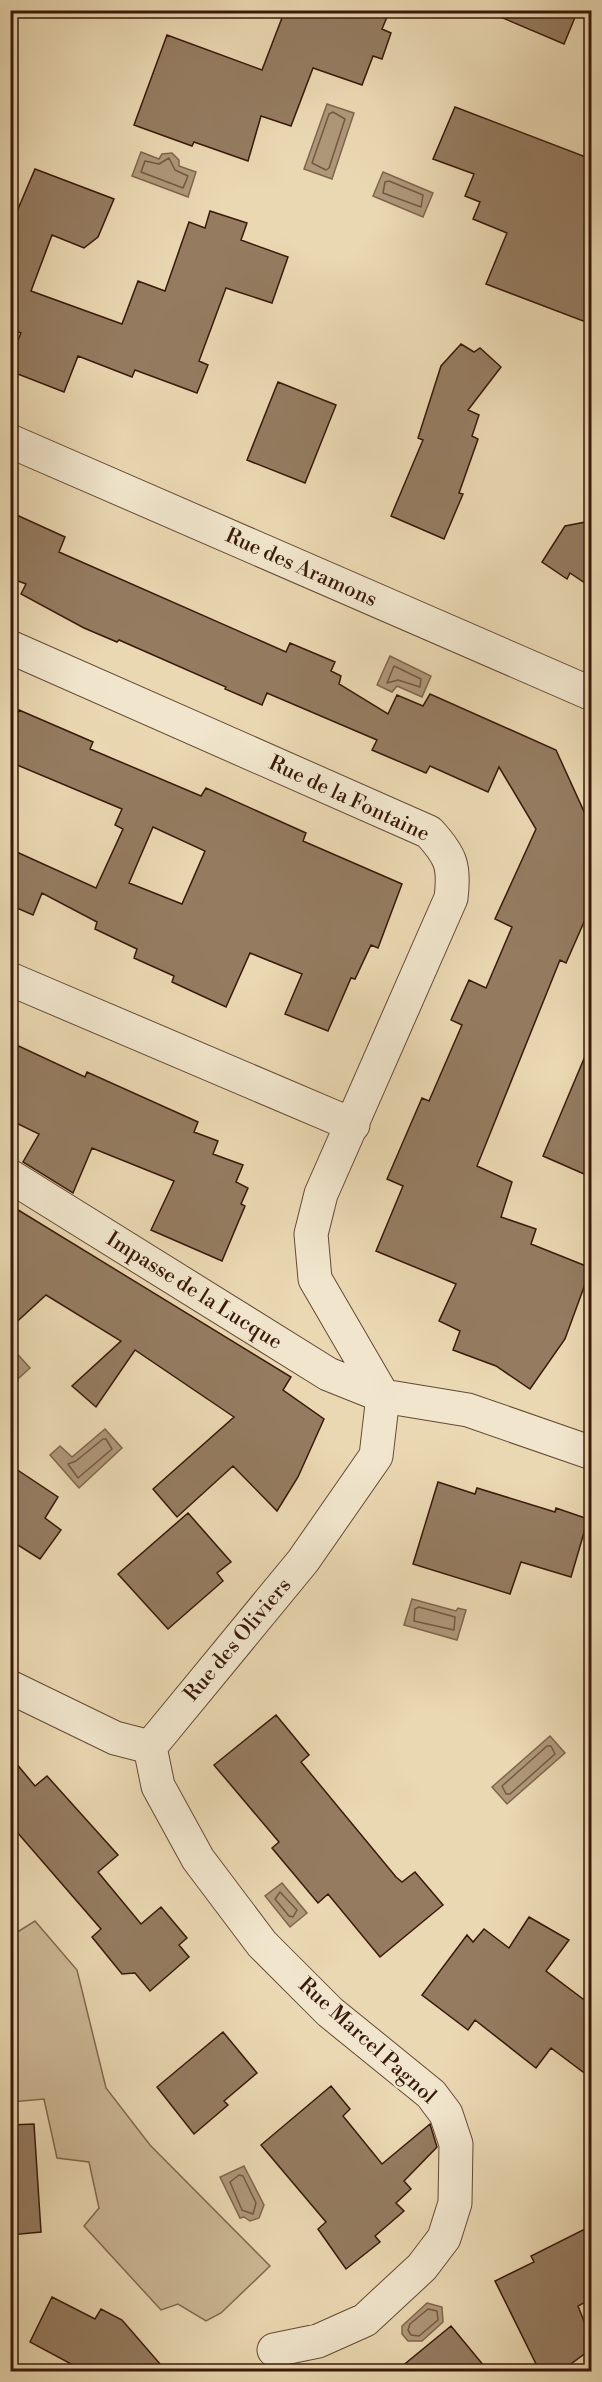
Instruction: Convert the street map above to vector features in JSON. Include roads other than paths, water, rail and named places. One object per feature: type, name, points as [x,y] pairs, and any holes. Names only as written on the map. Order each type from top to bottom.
[{"type":"street","name":"Rue des Aramons","points":[[10,441],[591,694]]},
{"type":"street","name":"Rue de la Fontaine","points":[[10,647],[429,832],[446,851],[454,874],[451,898],[321,1194],[311,1234],[315,1279],[383,1396]]},
{"type":"street","points":[[10,979],[353,1125]]},
{"type":"street","name":"Impasse de la Lucque","points":[[10,1176],[328,1374],[383,1396],[468,1410],[591,1453]]},
{"type":"street","name":"Rue des Oliviers","points":[[150,1746],[303,1561],[376,1456],[383,1396]]},
{"type":"street","points":[[10,1687],[115,1738],[150,1746]]},
{"type":"street","name":"Rue Marcel Pagnol","points":[[150,1746],[158,1786],[198,1859],[255,1934],[330,2012],[431,2094],[446,2114],[456,2144],[455,2203],[444,2238],[422,2267],[365,2320],[318,2341],[274,2350]]},
{"type":"water","points":[[327,104],[354,113],[332,179],[304,169]]},
{"type":"water","points":[[141,152],[159,159],[162,154],[172,153],[179,160],[179,166],[196,172],[188,197],[132,176]]},
{"type":"water","points":[[383,172],[433,193],[423,217],[373,196]]},
{"type":"water","points":[[390,656],[431,676],[422,697],[397,686],[392,692],[377,685]]},
{"type":"water","points":[[11,1347],[30,1368],[11,1385]]},
{"type":"water","points":[[105,1429],[122,1448],[79,1488],[50,1455],[60,1446],[72,1457]]},
{"type":"water","points":[[412,1599],[456,1611],[458,1608],[466,1610],[457,1640],[404,1625]]},
{"type":"water","points":[[550,1736],[565,1753],[507,1804],[492,1787]]},
{"type":"water","points":[[282,1883],[307,1913],[290,1927],[265,1896]]},
{"type":"water","points":[[244,2166],[264,2205],[259,2218],[250,2221],[244,2217],[240,2218],[220,2177]]},
{"type":"water","points":[[427,2303],[442,2307],[443,2322],[422,2341],[408,2341],[402,2334],[402,2326]]}]
